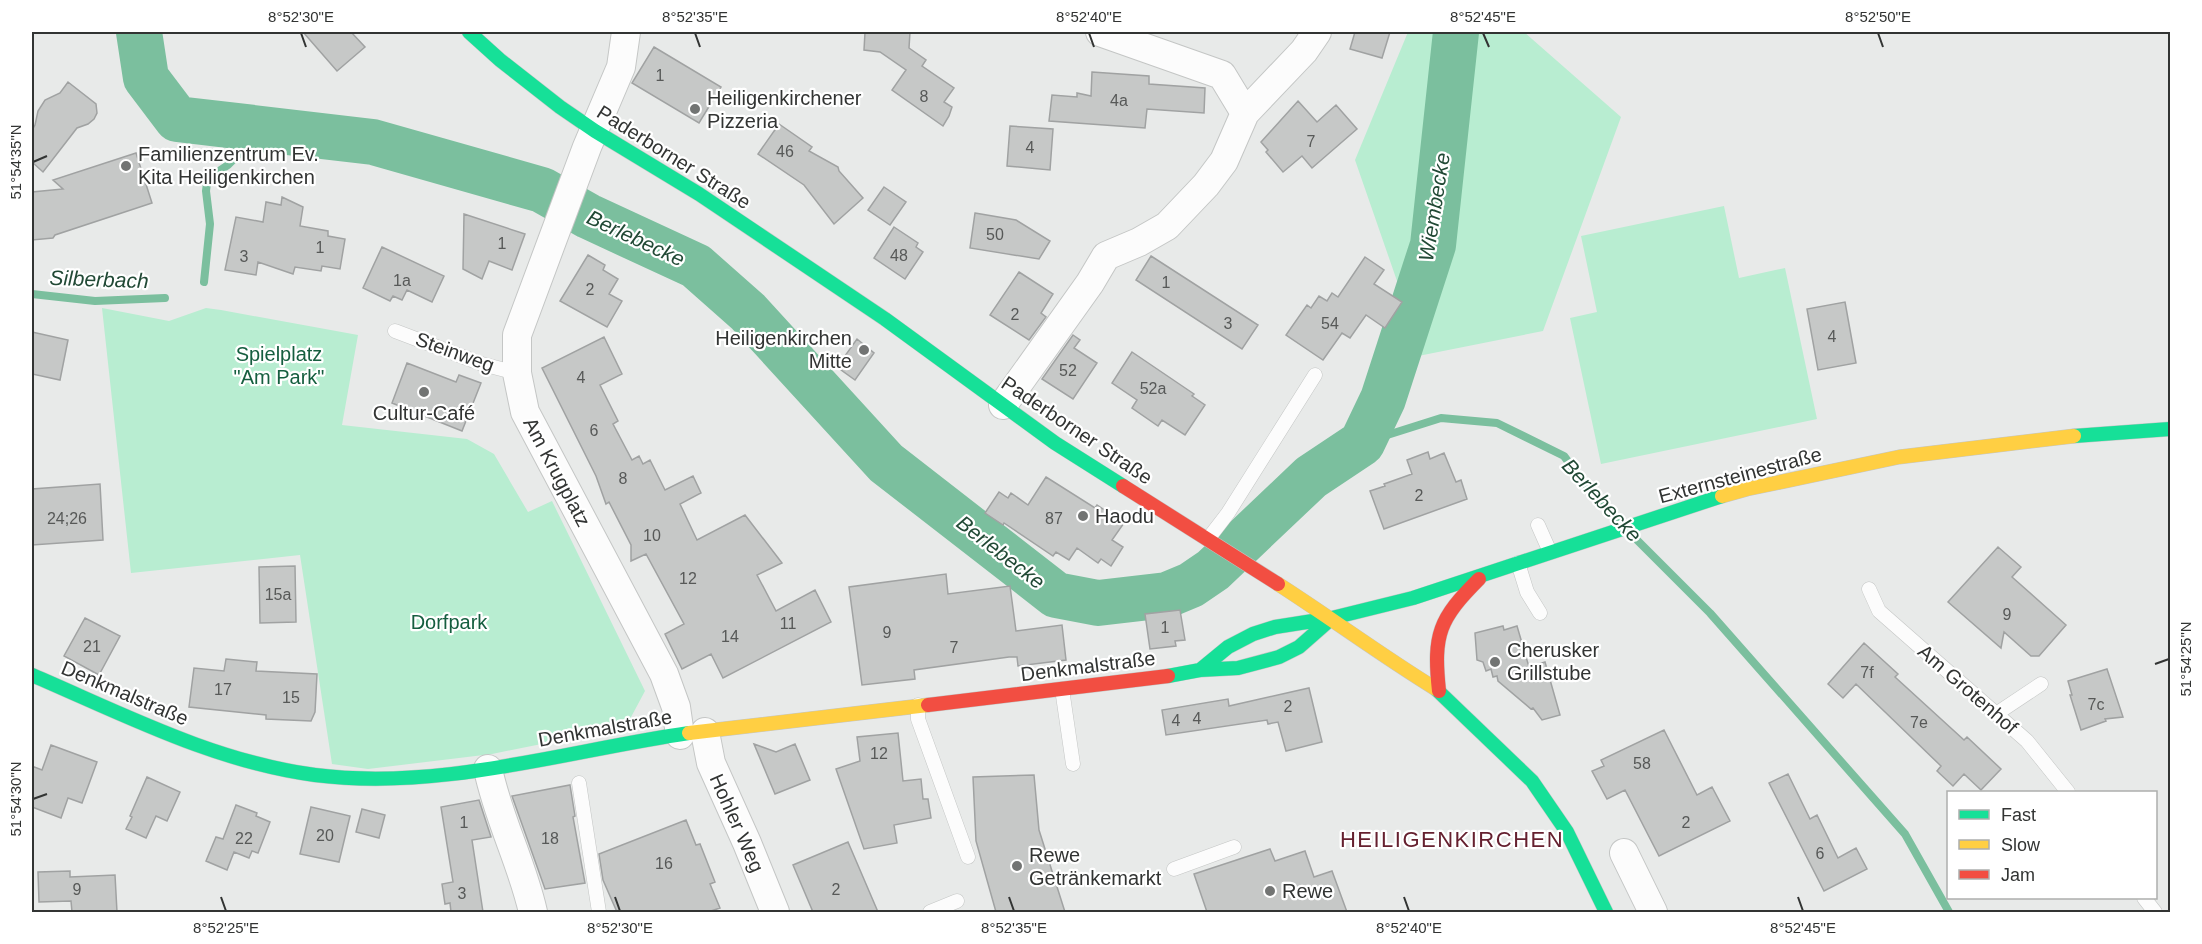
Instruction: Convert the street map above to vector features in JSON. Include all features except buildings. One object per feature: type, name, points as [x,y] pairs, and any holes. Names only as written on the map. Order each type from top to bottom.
[{"type":"main road","name":"Paderborner Straße","points":[[470,32],[506,64],[560,106],[699,194],[885,319],[1055,443],[1332,618],[1397,665],[1439,691],[1532,781],[1568,832],[1606,912]]},
{"type":"main road","name":"Externsteinestraße","points":[[1332,618],[1413,598],[1670,512],[1748,489],[1899,457],[2056,437],[2170,429]]},
{"type":"main road","points":[[1439,691],[1435,656],[1439,633],[1448,611],[1482,576]]},
{"type":"main road","name":"Denkmalstraße","points":[[1200,670],[1228,647],[1253,634],[1275,627],[1332,618]]},
{"type":"main road","name":"Denkmalstraße","points":[[32,675],[203,747],[269,766],[316,775],[399,779],[488,768],[692,733],[839,713],[1062,689],[1200,670],[1238,668],[1279,657],[1299,647],[1332,618]]},
{"type":"street","name":"Am Krugplatz","points":[[626,32],[621,67],[553,234],[517,335],[517,373],[525,412],[664,674],[676,707],[692,733]]},
{"type":"street","points":[[1100,32],[1222,75],[1245,113]]},
{"type":"street","points":[[1003,405],[1090,283],[1106,256],[1139,242],[1167,226],[1206,185],[1224,161],[1245,113],[1304,51],[1317,32]]},
{"type":"street","name":"Hohler Weg","points":[[692,733],[711,763],[775,912]]},
{"type":"street","points":[[488,768],[492,787],[527,886],[533,912]]},
{"type":"street","points":[[1624,854],[1653,912]]},
{"type":"lane","name":"Steinweg","points":[[395,331],[482,364],[517,373]]},
{"type":"lane","points":[[1208,539],[1228,513],[1315,375]]},
{"type":"lane","points":[[1538,525],[1550,552]]},
{"type":"lane","points":[[1518,563],[1527,592],[1540,613]]},
{"type":"lane","name":"Am Grotenhof","points":[[1869,589],[1879,611],[2027,741],[2067,791]]},
{"type":"lane","points":[[1996,714],[2041,684]]},
{"type":"lane","points":[[1062,689],[1073,764]]},
{"type":"lane","points":[[918,705],[918,719],[968,857]]},
{"type":"lane","points":[[579,783],[600,912]]},
{"type":"lane","points":[[1174,869],[1234,847]]},
{"type":"lane","points":[[2145,899],[2155,912]]},
{"type":"lane","points":[[930,912],[957,901]]},
{"type":"green space","points":[[1408,32],[1524,32],[1621,117],[1543,331],[1378,364],[1405,304],[1355,160]]},
{"type":"green space","points":[[1724,206],[1739,278],[1785,268],[1817,419],[1601,464],[1570,318],[1597,312],[1581,236]]},
{"type":"green space","name":"Dorfpark","points":[[102,308],[169,321],[206,308],[358,335],[342,425],[467,439],[494,454],[528,512],[552,501],[645,691],[630,719],[616,729],[492,754],[368,769],[332,764],[300,555],[131,573]]},
{"type":"waterway","name":"Berlebecke","points":[[139,32],[146,78],[177,119],[373,142],[542,190],[588,216],[696,266],[748,312],[886,463],[1056,595],[1098,603],[1167,595],[1191,585],[1213,570],[1311,477],[1362,443],[1383,399],[1433,245],[1456,32]]},
{"type":"waterway","name":"Silberbach","points":[[204,282],[210,224],[207,183],[240,153],[246,126]]},
{"type":"waterway","name":"Silberbach","points":[[32,294],[95,301],[165,298]]},
{"type":"waterway","name":"Berlebecke","points":[[1362,443],[1441,418],[1497,423],[1564,456],[1595,498],[1619,521]]},
{"type":"waterway","name":"Berlebecke","points":[[1631,534],[1710,613],[1905,834],[1949,912]]},
{"type":"traffic: fast","points":[[469,32],[500,60],[560,107],[699,194],[885,319],[1055,443],[1123,486]]},
{"type":"traffic: fast","points":[[2074,436],[2170,429]]},
{"type":"traffic: fast","points":[[1200,670],[1228,647],[1253,634],[1275,627],[1332,618],[1413,598],[1722,496]]},
{"type":"traffic: fast","points":[[1168,676],[1200,670],[1238,668],[1279,657],[1299,647],[1332,618]]},
{"type":"traffic: fast","points":[[32,675],[170,735],[206,748],[278,769],[315,775],[362,779],[409,778],[456,773],[503,767],[689,733]]},
{"type":"traffic: fast","points":[[1436,689],[1532,781],[1567,832],[1606,912]]},
{"type":"traffic: slow","points":[[1722,496],[1899,457],[2074,436]]},
{"type":"traffic: slow","points":[[1278,584],[1436,689]]},
{"type":"traffic: slow","points":[[689,733],[928,705]]},
{"type":"traffic: jam","points":[[1123,486],[1278,584]]},
{"type":"traffic: jam","points":[[1439,691],[1437,655],[1442,629],[1455,605],[1479,579]]},
{"type":"traffic: jam","points":[[928,705],[1168,676]]},
{"type":"place","name":"Heiligenkirchener Pizzeria","points":[[695,109]]},
{"type":"place","name":"Familienzentrum Ev. Kita Heiligenkirchen","points":[[126,166]]},
{"type":"place","name":"Heiligenkirchen Mitte","points":[[864,350]]},
{"type":"place","name":"Cultur-Café","points":[[424,392]]},
{"type":"place","name":"Haodu","points":[[1083,516]]},
{"type":"place","name":"Cherusker Grillstube","points":[[1495,662]]},
{"type":"place","name":"Rewe Getränkemarkt","points":[[1017,866]]},
{"type":"place","name":"Rewe","points":[[1270,891]]},
{"type":"district","name":"HEILIGENKIRCHEN","points":[[1452,839]]},
{"type":"water label","name":"Wiembecke","points":[[1434,207]]},
{"type":"park label","name":"Spielplatz \"Am Park\"","points":[[279,366]]}]
